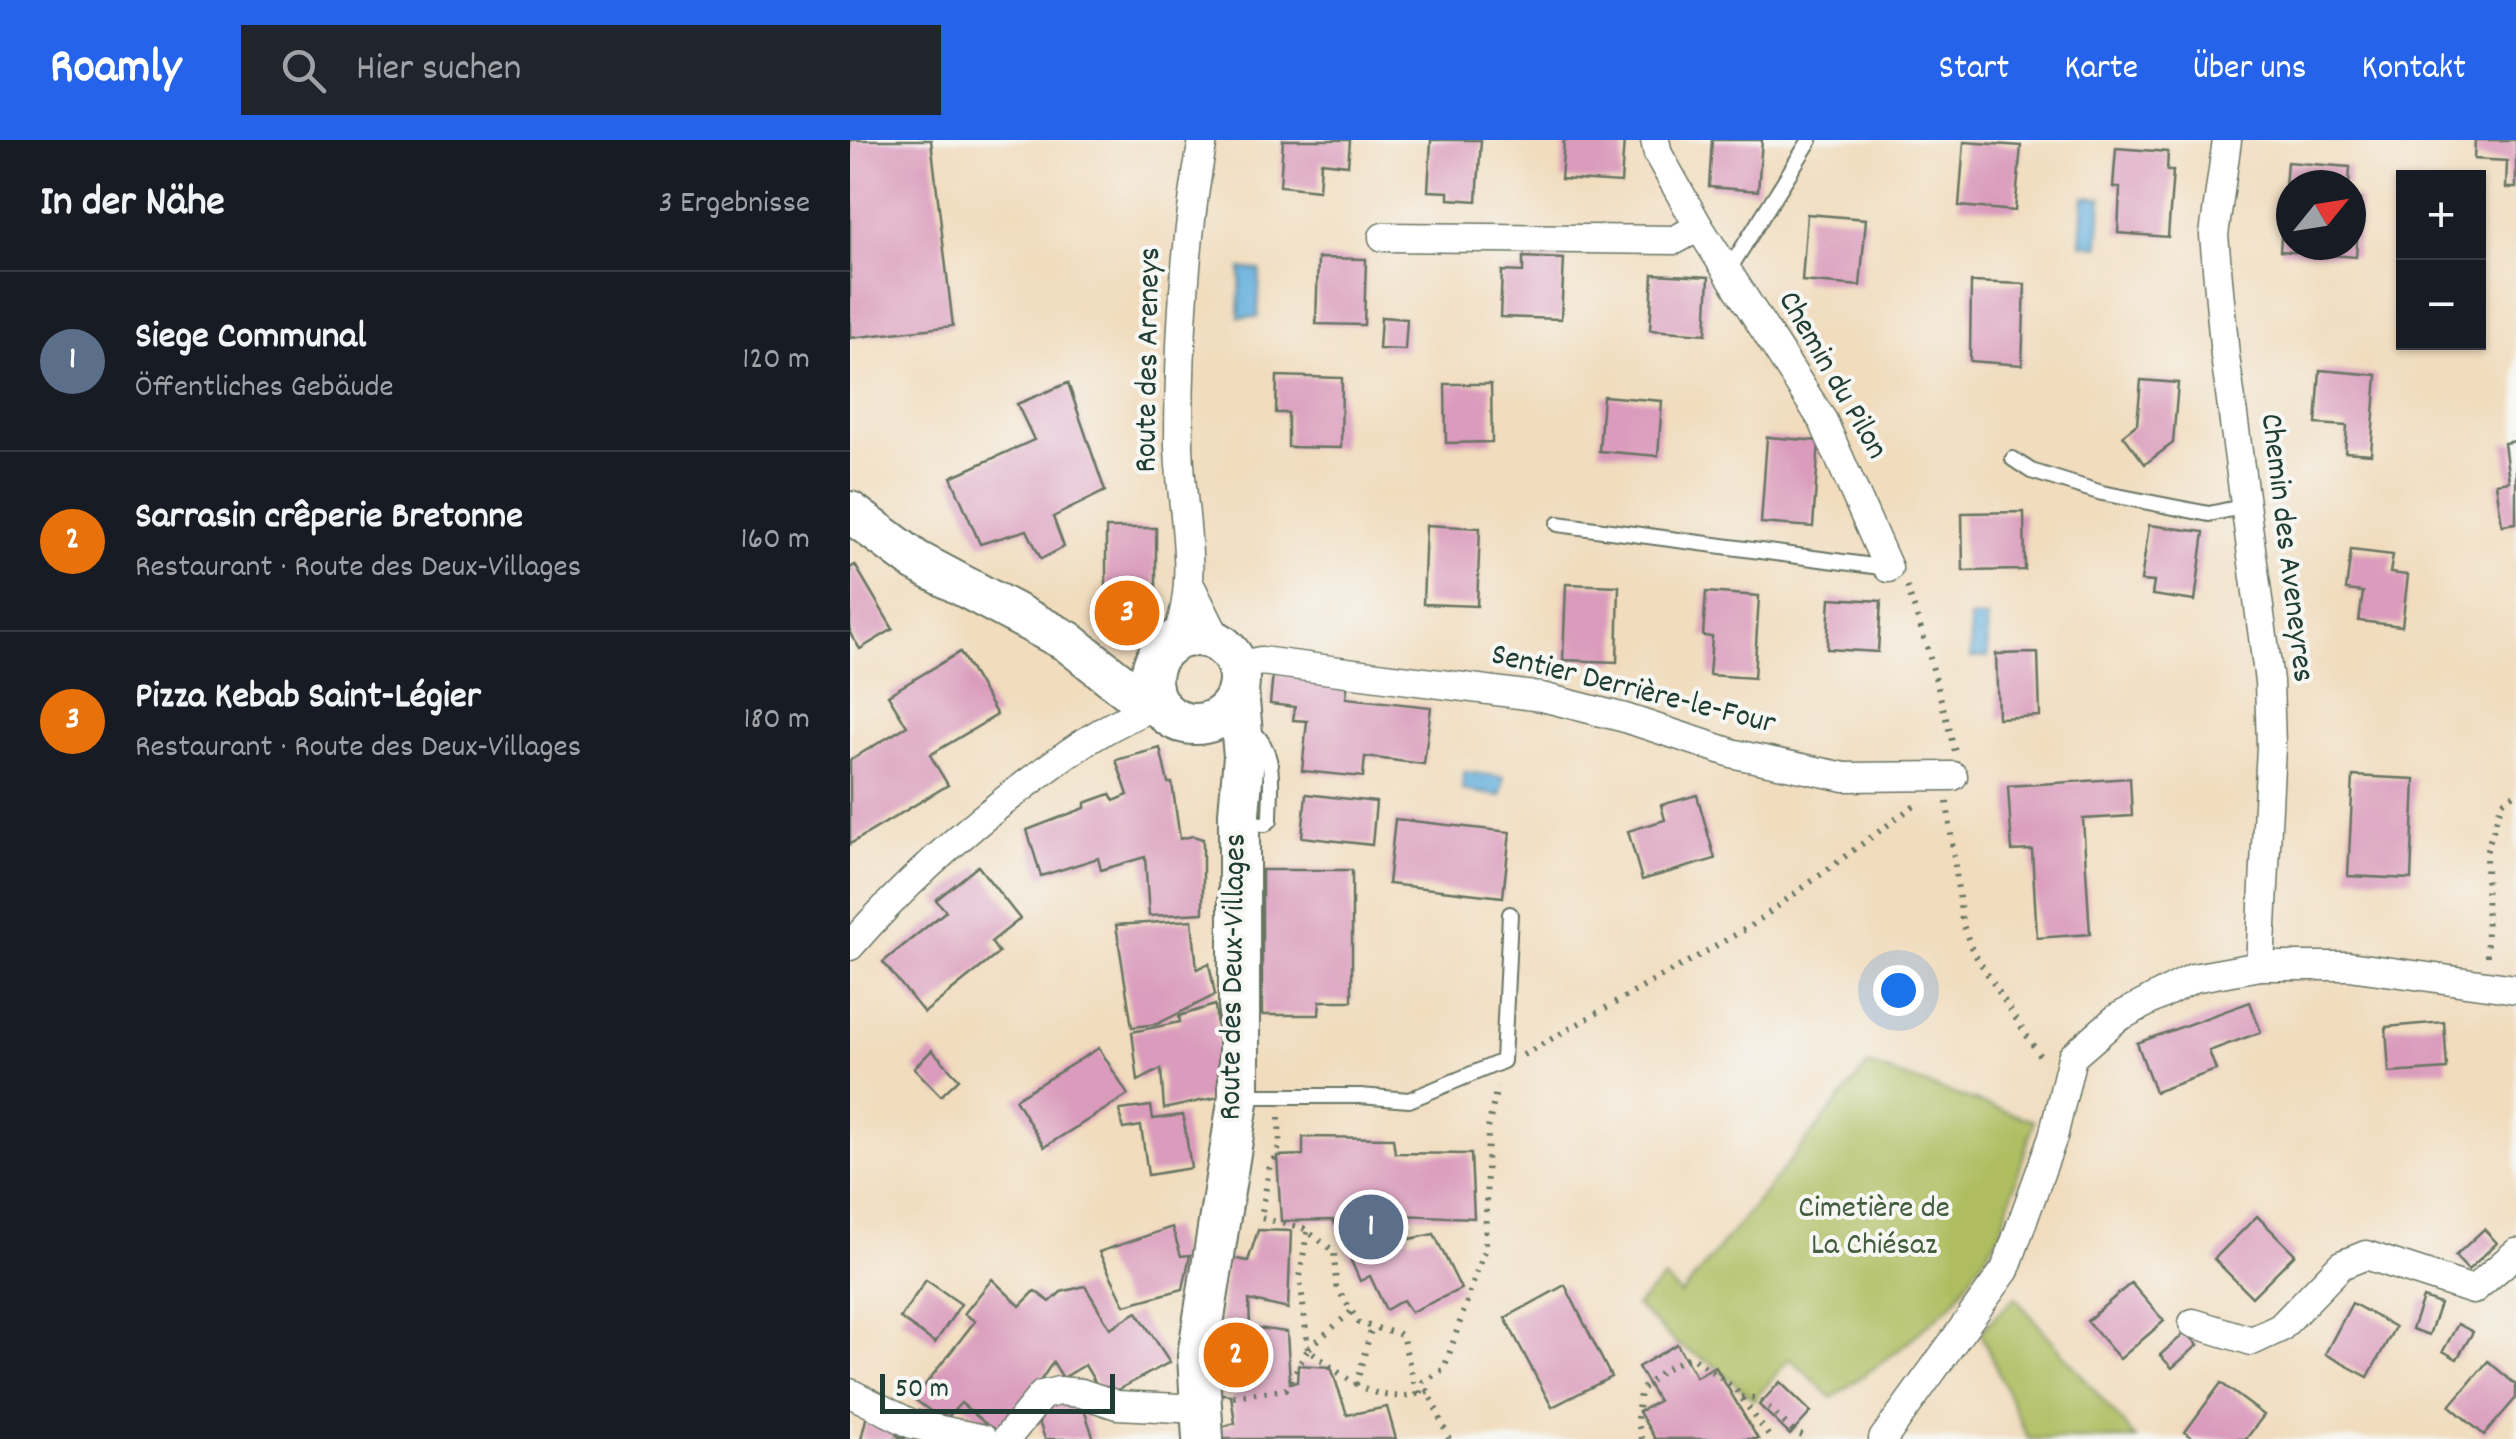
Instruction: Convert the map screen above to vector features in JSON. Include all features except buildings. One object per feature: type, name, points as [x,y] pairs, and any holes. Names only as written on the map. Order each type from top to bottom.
[{"type":"main road","points":[[850,512],[916,560],[1067,642],[1160,684],[1202,724],[1216,719],[1233,704],[1234,680],[1197,635],[1160,684]]},
{"type":"main road","name":"Route des Deux-Villages","points":[[1202,1424],[1198,1356],[1204,1303],[1258,1096],[1239,817],[1244,756],[1234,680]]},
{"type":"main road","name":"Route des Deux-Villages","points":[[1160,684],[1211,754],[1239,817]]},
{"type":"street","name":"Route des Areneys","points":[[1160,684],[1182,626],[1188,583],[1179,446],[1184,260],[1202,140]]},
{"type":"street","name":"Chemin du Pilon","points":[[1655,140],[1658,154],[1699,227],[1823,421],[1888,568]]},
{"type":"street","name":"Chemin des Aveneyres","points":[[2227,140],[2214,234],[2225,356],[2269,681],[2271,746],[2260,966]]},
{"type":"street","points":[[1384,237],[1675,240],[1699,227]]},
{"type":"street","name":"Route des Areneys","points":[[1188,583],[1234,680]]},
{"type":"street","name":"Sentier Derrière-le-Four","points":[[1234,680],[1250,661],[1542,697],[1626,718],[1735,754],[1846,777],[1953,776]]},
{"type":"street","points":[[850,946],[889,901],[974,823],[1160,684]]},
{"type":"street","points":[[1883,1439],[2005,1270],[2053,1137],[2072,1057],[2117,1018],[2193,978],[2260,966],[2349,966],[2516,989]]},
{"type":"street","points":[[2193,1322],[2252,1341],[2280,1328],[2341,1265],[2366,1256],[2472,1290],[2516,1253]]},
{"type":"street","points":[[1006,1439],[1042,1395],[1058,1391],[1082,1392],[1117,1405],[1202,1424]]},
{"type":"street","points":[[850,1393],[912,1424],[983,1439]]},
{"type":"lane","points":[[1728,272],[1810,140]]},
{"type":"lane","points":[[2013,460],[2030,470],[2102,493],[2209,514],[2246,506]]},
{"type":"lane","points":[[1558,524],[1888,568]]},
{"type":"lane","points":[[1258,1096],[1410,1100],[1503,1060],[1510,914]]},
{"type":"path","points":[[1888,568],[1910,590],[1957,760],[1946,794],[1962,922],[1972,950],[2047,1067]]},
{"type":"path","points":[[1419,1394],[1422,1382],[1444,1369],[1485,1248],[1488,1128],[1503,1060],[1511,1061],[1578,1026],[1750,926],[1953,776]]},
{"type":"path","points":[[2487,966],[2486,853],[2502,802],[2516,792]]},
{"type":"path","points":[[1258,1096],[1280,1146],[1270,1169],[1260,1218],[1307,1232],[1334,1251],[1336,1286],[1359,1322],[1402,1335],[1419,1394]]},
{"type":"path","points":[[1307,1232],[1300,1277],[1308,1349],[1365,1392],[1428,1391],[1449,1439]]},
{"type":"path","points":[[1202,1424],[1222,1398],[1286,1390],[1308,1349],[1352,1311]]},
{"type":"path","points":[[1356,1384],[1372,1326]]},
{"type":"path","points":[[1642,1439],[1637,1419],[1640,1390],[1663,1370],[1692,1356],[1735,1389],[1771,1439]]},
{"type":"path","points":[[1740,1396],[1759,1398],[1794,1432],[1809,1439]]},
{"type":"green space","name":"Cimetière de La Chiésaz","points":[[1868,1065],[2034,1121],[2000,1234],[1953,1303],[1896,1352],[1832,1398],[1790,1358],[1754,1400],[1715,1366],[1677,1344],[1636,1306],[1664,1278],[1681,1295]]},
{"type":"green space","points":[[2015,1297],[2136,1439],[2028,1439],[1980,1332]]},
{"type":"water","points":[[2084,197],[2102,198],[2099,246],[2081,244]]},
{"type":"water","points":[[1241,269],[1260,270],[1258,317],[1239,317]]},
{"type":"water","points":[[1970,618],[1987,618],[1988,657],[1971,658]]},
{"type":"water","points":[[1464,772],[1504,777],[1501,796],[1462,790]]},
{"type":"place","name":"Pizza Kebab Saint-Légier","points":[[1127,613]]},
{"type":"place","name":"Siege Communal","points":[[1371,1227]]},
{"type":"place","name":"Sarrasin crêperie Bretonne","points":[[1236,1355]]}]
